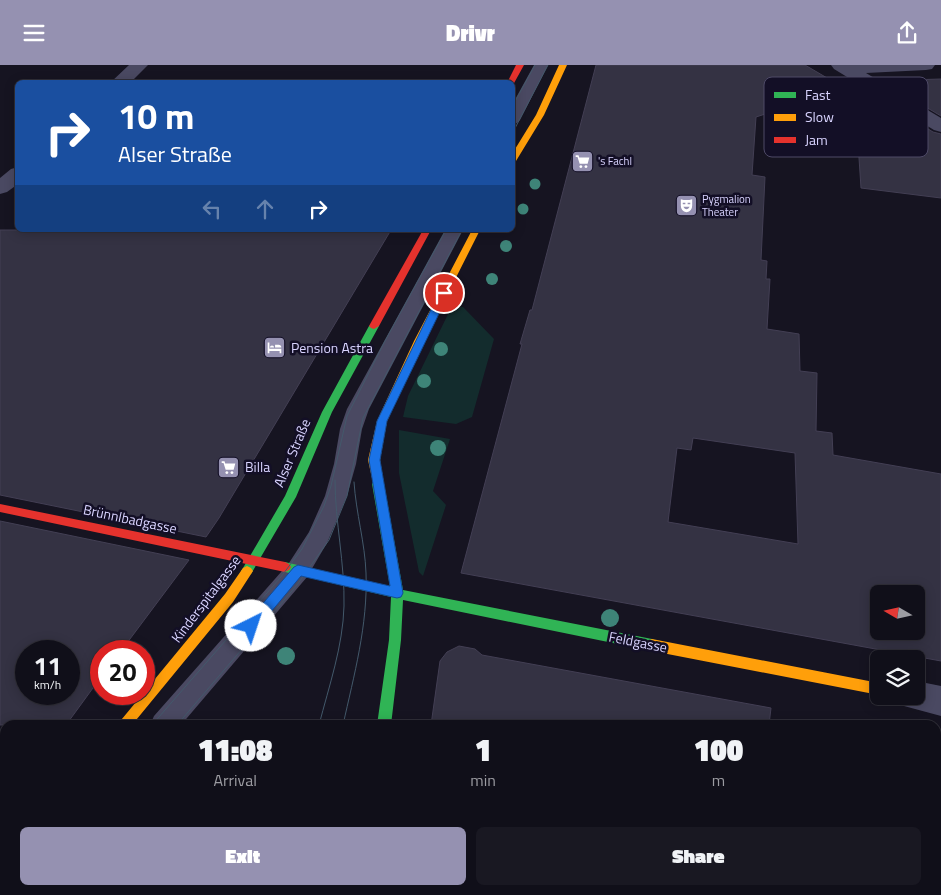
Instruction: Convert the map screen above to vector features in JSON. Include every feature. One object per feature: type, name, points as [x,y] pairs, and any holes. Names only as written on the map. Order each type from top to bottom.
[{"type":"main road","points":[[512,80],[520,65]]},
{"type":"main road","points":[[515,156],[540,115],[563,65]]},
{"type":"main road","name":"Alser Straße","points":[[254,560],[290,497],[327,412],[426,232]]},
{"type":"main road","points":[[385,720],[395,640],[397,593],[374,460],[382,421],[419,341],[475,232]]},
{"type":"main road","name":"Brünnlbadgasse","points":[[0,508],[254,560]]},
{"type":"main road","points":[[254,560],[397,593]]},
{"type":"main road","name":"Kinderspitalgasse","points":[[128,720],[229,598],[254,560]]},
{"type":"main road","name":"Feldgasse","points":[[397,593],[436,603],[870,687]]},
{"type":"street","points":[[122,80],[139,65]]},
{"type":"street","points":[[844,67],[926,65]]},
{"type":"street","points":[[844,67],[860,77]]},
{"type":"street","points":[[928,118],[941,126]]},
{"type":"street","points":[[0,188],[15,176]]},
{"type":"street","points":[[925,698],[941,701]]},
{"type":"lane","points":[[515,114],[542,65]]},
{"type":"lane","points":[[168,720],[298,570],[319,536],[336,497],[345,465],[351,429],[358,409],[453,232]]},
{"type":"green space","points":[[452,306],[463,307],[494,339],[472,417],[456,424],[403,417],[408,396]]},
{"type":"green space","points":[[399,430],[450,439],[433,491],[446,505],[423,576],[419,572],[399,473]]},
{"type":"building","points":[[596,65],[805,65],[825,77],[764,77],[764,114],[756,117],[752,175],[765,177],[761,260],[767,261],[766,279],[770,279],[767,329],[799,334],[800,371],[817,373],[816,431],[832,433],[833,455],[941,474],[941,661],[925,658],[925,650],[881,650],[461,573],[522,344],[520,344],[530,310],[532,310]],"holes":[[[693,438],[795,453],[798,544],[668,522],[677,448],[691,450]]]},
{"type":"building","points":[[928,79],[941,79],[941,116],[928,108]]},
{"type":"building","points":[[928,129],[941,134],[941,198],[861,188],[859,157],[928,157]]},
{"type":"building","points":[[0,230],[15,230],[15,232],[390,232],[206,537],[0,495]]},
{"type":"building","points":[[0,521],[189,560],[129,640],[90,640],[90,692],[70,720],[0,720]]},
{"type":"building","points":[[459,646],[475,649],[482,655],[771,708],[770,720],[432,720],[440,661],[447,652]]},
{"type":"tram line","points":[[515,102],[535,65]]},
{"type":"tram line","points":[[515,128],[548,65]]},
{"type":"tram line","points":[[156,720],[280,578],[302,549],[324,506],[331,486],[347,416],[385,341],[445,232]]},
{"type":"tram line","points":[[338,519],[347,496],[363,418],[461,232]]},
{"type":"tram line","points":[[335,480],[338,519]]},
{"type":"tram line","points":[[344,720],[363,631],[366,592],[365,562],[354,482]]},
{"type":"tram line","points":[[181,720],[297,585],[329,540],[338,519]]},
{"type":"tram line","points":[[320,720],[335,666],[343,621],[344,590],[338,519]]},
{"type":"traffic: fast","points":[[247,571],[290,497],[327,412],[374,326]]},
{"type":"traffic: fast","points":[[378,484],[397,593],[395,640],[385,720]]},
{"type":"traffic: fast","points":[[285,567],[437,603],[652,645]]},
{"type":"traffic: slow","points":[[515,156],[540,115],[563,65]]},
{"type":"traffic: slow","points":[[378,484],[374,460],[382,421],[419,341],[475,232]]},
{"type":"traffic: slow","points":[[128,720],[229,598],[247,571]]},
{"type":"traffic: slow","points":[[652,645],[870,687]]},
{"type":"traffic: jam","points":[[512,80],[520,65]]},
{"type":"traffic: jam","points":[[374,326],[426,232]]},
{"type":"traffic: jam","points":[[0,508],[285,567]]},
{"type":"place","name":"'s Fachl","points":[[582,161]]},
{"type":"place","name":"Pygmalion Theater","points":[[686,205]]},
{"type":"place","name":"Pension Astra","points":[[275,348]]},
{"type":"place","name":"Billa","points":[[229,467]]},
{"type":"route","points":[[251,626],[298,570],[397,593],[374,460],[382,421],[419,341],[444,293]]}]
